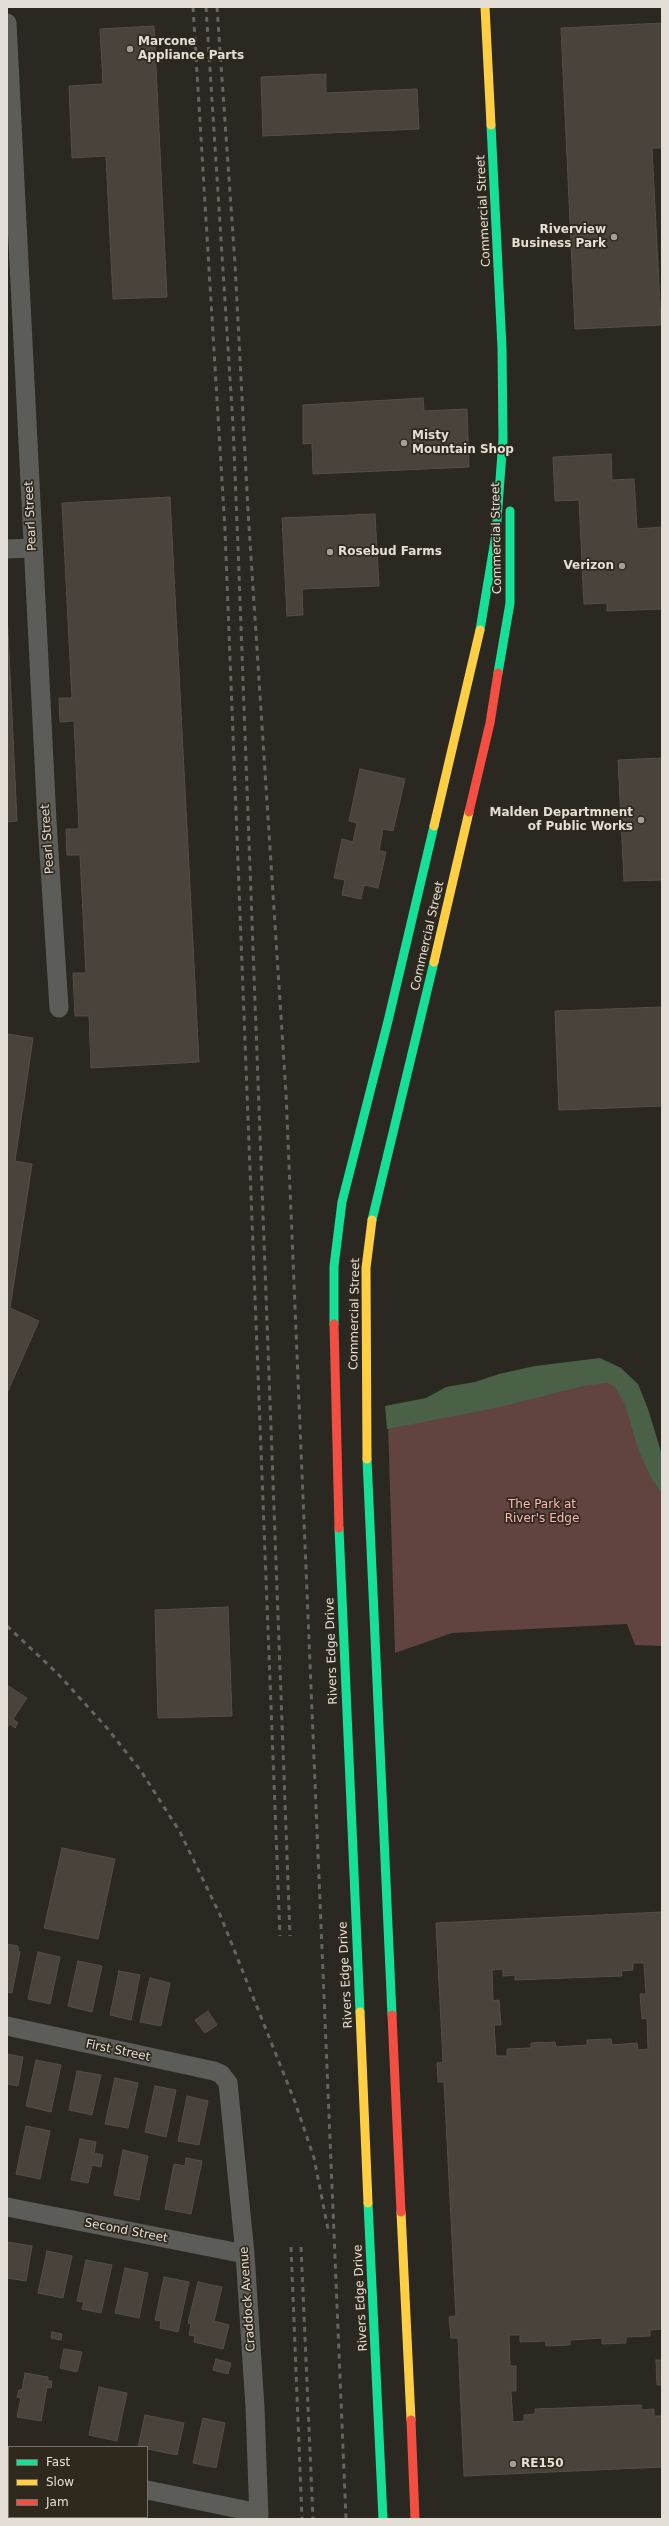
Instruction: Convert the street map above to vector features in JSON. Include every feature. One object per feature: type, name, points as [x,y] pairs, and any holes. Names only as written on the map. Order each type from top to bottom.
[{"type":"main road","name":"Commercial Street","points":[[415,2519],[366,1438],[366,1268],[374,1208],[419,1029],[490,723],[510,603],[510,520],[503,439],[502,348],[485,7]]},
{"type":"main road","name":"Commercial Street","points":[[335,1429],[334,1266],[342,1202],[388,1021],[485,608],[496,534],[503,439]]},
{"type":"main road","name":"Rivers Edge Drive","points":[[335,1429],[351,1827],[383,2519]]},
{"type":"street","name":"Pearl Street","points":[[7,23],[14,289],[33,548],[60,1008]]},
{"type":"street","points":[[7,549],[33,548]]},
{"type":"street","name":"First Street","points":[[7,2026],[214,2070],[226,2080]]},
{"type":"street","name":"Craddock Avenue","points":[[226,2080],[230,2091],[245,2254],[255,2407],[259,2516]]},
{"type":"street","name":"Second Street","points":[[7,2207],[245,2254]]},
{"type":"street","points":[[148,2490],[259,2516]]},
{"type":"green space","name":"The Park at River's Edge","points":[[618,1378],[662,1487],[662,1646],[635,1645],[627,1624],[452,1633],[395,1653],[388,1423]]},
{"type":"shaded area","points":[[600,1358],[621,1368],[638,1384],[648,1409],[662,1455],[662,1494],[651,1478],[638,1449],[625,1404],[614,1386],[607,1383],[583,1386],[496,1408],[387,1429],[385,1406],[426,1398],[446,1387],[475,1382],[499,1374],[535,1366]]},
{"type":"building","name":"Riverview Business Park","points":[[662,23],[662,148],[652,148],[661,325],[575,329],[561,28]]},
{"type":"building","points":[[154,26],[167,297],[113,299],[106,156],[72,158],[69,86],[103,84],[100,29]]},
{"type":"building","points":[[326,74],[326,93],[417,89],[419,129],[263,136],[261,77]]},
{"type":"building","points":[[423,398],[424,411],[467,409],[469,467],[313,474],[312,443],[303,444],[303,405]]},
{"type":"building","name":"Verizon","points":[[611,454],[612,480],[634,479],[637,529],[662,527],[662,609],[607,611],[607,603],[584,604],[579,500],[555,501],[553,457]]},
{"type":"building","points":[[170,497],[199,1062],[91,1068],[89,1016],[75,1016],[73,973],[86,973],[80,855],[67,855],[66,829],[79,829],[74,721],[60,722],[59,698],[72,698],[62,503]]},
{"type":"building","name":"Rosebud Farms","points":[[375,514],[379,586],[302,589],[303,615],[287,616],[282,518]]},
{"type":"building","points":[[7,610],[17,821],[7,822]]},
{"type":"building","name":"Malden Departmnent of Public Works","points":[[662,758],[662,880],[624,881],[618,760]]},
{"type":"building","points":[[360,769],[405,779],[393,831],[383,829],[379,851],[386,852],[378,888],[364,885],[361,899],[342,895],[345,880],[334,878],[342,839],[353,842],[357,823],[349,821]]},
{"type":"building","points":[[662,1007],[662,1106],[559,1110],[555,1011]]},
{"type":"building","points":[[7,1034],[33,1038],[15,1161],[32,1164],[10,1308],[39,1321],[7,1393]]},
{"type":"building","points":[[228,1607],[232,1716],[158,1718],[155,1610]]},
{"type":"building","points":[[7,1685],[27,1698],[13,1719],[18,1723],[15,1728],[10,1724],[7,1728]]},
{"type":"building","points":[[62,1848],[115,1859],[98,1939],[44,1928]]},
{"type":"building","points":[[662,1912],[662,2329],[650,2330],[650,2336],[626,2337],[626,2343],[602,2344],[602,2338],[570,2340],[570,2345],[546,2346],[546,2341],[520,2342],[520,2335],[509,2335],[510,2366],[516,2366],[516,2391],[511,2391],[513,2422],[524,2421],[524,2415],[535,2414],[535,2409],[641,2405],[642,2410],[654,2409],[654,2416],[662,2416],[662,2467],[464,2476],[458,2338],[451,2338],[449,2317],[456,2316],[444,2082],[438,2082],[437,2063],[443,2062],[436,1923]],"holes":[[[633,1963],[644,1963],[646,1994],[640,1994],[642,2019],[647,2018],[648,2049],[638,2050],[637,2043],[612,2045],[611,2039],[587,2040],[587,2045],[556,2047],[555,2042],[531,2043],[531,2048],[507,2049],[507,2056],[496,2056],[494,2025],[501,2025],[499,2000],[493,2001],[492,1970],[503,1969],[503,1976],[515,1975],[515,1980],[622,1976],[621,1971],[633,1970]]]},
{"type":"building","points":[[7,1944],[18,1946],[18,1951],[20,1952],[12,1993],[7,1992]]},
{"type":"building","points":[[38,1952],[60,1957],[50,2004],[28,1999]]},
{"type":"building","points":[[78,1961],[102,1966],[92,2012],[68,2006]]},
{"type":"building","points":[[119,1971],[140,1975],[131,2020],[110,2015]]},
{"type":"building","points":[[150,1978],[170,1983],[161,2026],[140,2022]]},
{"type":"building","points":[[208,2011],[217,2025],[205,2033],[195,2020]]},
{"type":"building","points":[[7,2054],[23,2057],[18,2086],[7,2084]]},
{"type":"building","points":[[36,2060],[61,2065],[51,2112],[26,2106]]},
{"type":"building","points":[[77,2071],[101,2075],[92,2115],[69,2110]]},
{"type":"building","points":[[115,2078],[138,2083],[128,2128],[105,2124]]},
{"type":"building","points":[[155,2086],[176,2090],[166,2137],[145,2132]]},
{"type":"building","points":[[187,2096],[208,2101],[199,2145],[178,2141]]},
{"type":"building","points":[[26,2126],[50,2131],[40,2179],[16,2174]]},
{"type":"building","points":[[80,2139],[96,2142],[94,2153],[103,2155],[101,2167],[92,2165],[88,2183],[71,2180]]},
{"type":"building","points":[[123,2150],[148,2156],[139,2200],[114,2195]]},
{"type":"building","points":[[186,2158],[202,2161],[191,2214],[165,2209],[174,2164],[185,2166]]},
{"type":"building","points":[[7,2242],[32,2246],[26,2281],[7,2278]]},
{"type":"building","points":[[47,2251],[72,2256],[63,2298],[38,2293]]},
{"type":"building","points":[[86,2260],[112,2265],[101,2313],[82,2309],[84,2302],[77,2301]]},
{"type":"building","points":[[125,2268],[148,2273],[139,2318],[115,2313]]},
{"type":"building","points":[[164,2277],[189,2282],[178,2332],[160,2328],[161,2321],[155,2320]]},
{"type":"building","points":[[198,2282],[222,2287],[214,2321],[229,2325],[223,2349],[194,2342],[195,2336],[189,2335],[191,2324],[188,2323]]},
{"type":"building","points":[[52,2332],[62,2334],[61,2340],[51,2338]]},
{"type":"building","points":[[64,2349],[82,2352],[77,2372],[60,2368]]},
{"type":"building","points":[[216,2359],[231,2363],[228,2374],[213,2370]]},
{"type":"building","points":[[656,2360],[662,2360],[662,2385],[657,2385]]},
{"type":"building","points":[[25,2373],[48,2377],[48,2381],[52,2381],[51,2388],[47,2387],[41,2421],[17,2417],[21,2398],[17,2397],[19,2390],[22,2390]]},
{"type":"building","points":[[99,2387],[127,2393],[117,2441],[89,2435]]},
{"type":"building","points":[[145,2415],[184,2423],[177,2455],[148,2449],[148,2446],[138,2446]]},
{"type":"building","points":[[203,2418],[225,2423],[216,2468],[193,2463]]},
{"type":"building","points":[[8,2511],[8,2518],[14,2518],[7,2519]]},
{"type":"building","points":[[22,2518],[48,2518],[48,2519]]},
{"type":"building","points":[[77,2518],[103,2518],[103,2519]]},
{"type":"railway","points":[[193,7],[225,530],[280,1936]]},
{"type":"railway","points":[[206,7],[233,425],[290,1936]]},
{"type":"railway","points":[[217,7],[235,264],[248,511],[286,1093],[346,2519]]},
{"type":"railway","points":[[7,1626],[58,1674],[107,1728],[141,1771],[180,1832],[221,1917],[295,2102],[314,2158],[329,2234]]},
{"type":"railway","points":[[291,2247],[302,2519]]},
{"type":"railway","points":[[301,2247],[313,2519]]},
{"type":"traffic: fast","points":[[480,630],[496,534],[503,439],[502,348],[491,125]]},
{"type":"traffic: fast","points":[[498,673],[510,603],[510,511]]},
{"type":"traffic: fast","points":[[334,1324],[334,1266],[342,1202],[388,1021],[434,826]]},
{"type":"traffic: fast","points":[[372,1220],[434,962]]},
{"type":"traffic: fast","points":[[367,1459],[392,2015]]},
{"type":"traffic: fast","points":[[339,1528],[360,2012]]},
{"type":"traffic: fast","points":[[368,2203],[383,2519]]},
{"type":"traffic: slow","points":[[485,7],[491,125]]},
{"type":"traffic: slow","points":[[434,826],[480,630]]},
{"type":"traffic: slow","points":[[434,962],[469,812]]},
{"type":"traffic: slow","points":[[367,1459],[366,1268],[372,1220]]},
{"type":"traffic: slow","points":[[360,2012],[368,2203]]},
{"type":"traffic: slow","points":[[401,2212],[411,2420]]},
{"type":"traffic: jam","points":[[469,812],[490,723],[498,673]]},
{"type":"traffic: jam","points":[[334,1324],[339,1528]]},
{"type":"traffic: jam","points":[[392,2015],[401,2212]]},
{"type":"traffic: jam","points":[[411,2420],[415,2519]]},
{"type":"place","name":"Marcone Appliance Parts","points":[[130,49]]},
{"type":"place","name":"Riverview Business Park","points":[[614,237]]},
{"type":"place","name":"Misty Mountain Shop","points":[[404,443]]},
{"type":"place","name":"Rosebud Farms","points":[[330,552]]},
{"type":"place","name":"Verizon","points":[[622,566]]},
{"type":"place","name":"Malden Departmnent of Public Works","points":[[641,820]]},
{"type":"place","name":"RE150","points":[[513,2464]]}]
